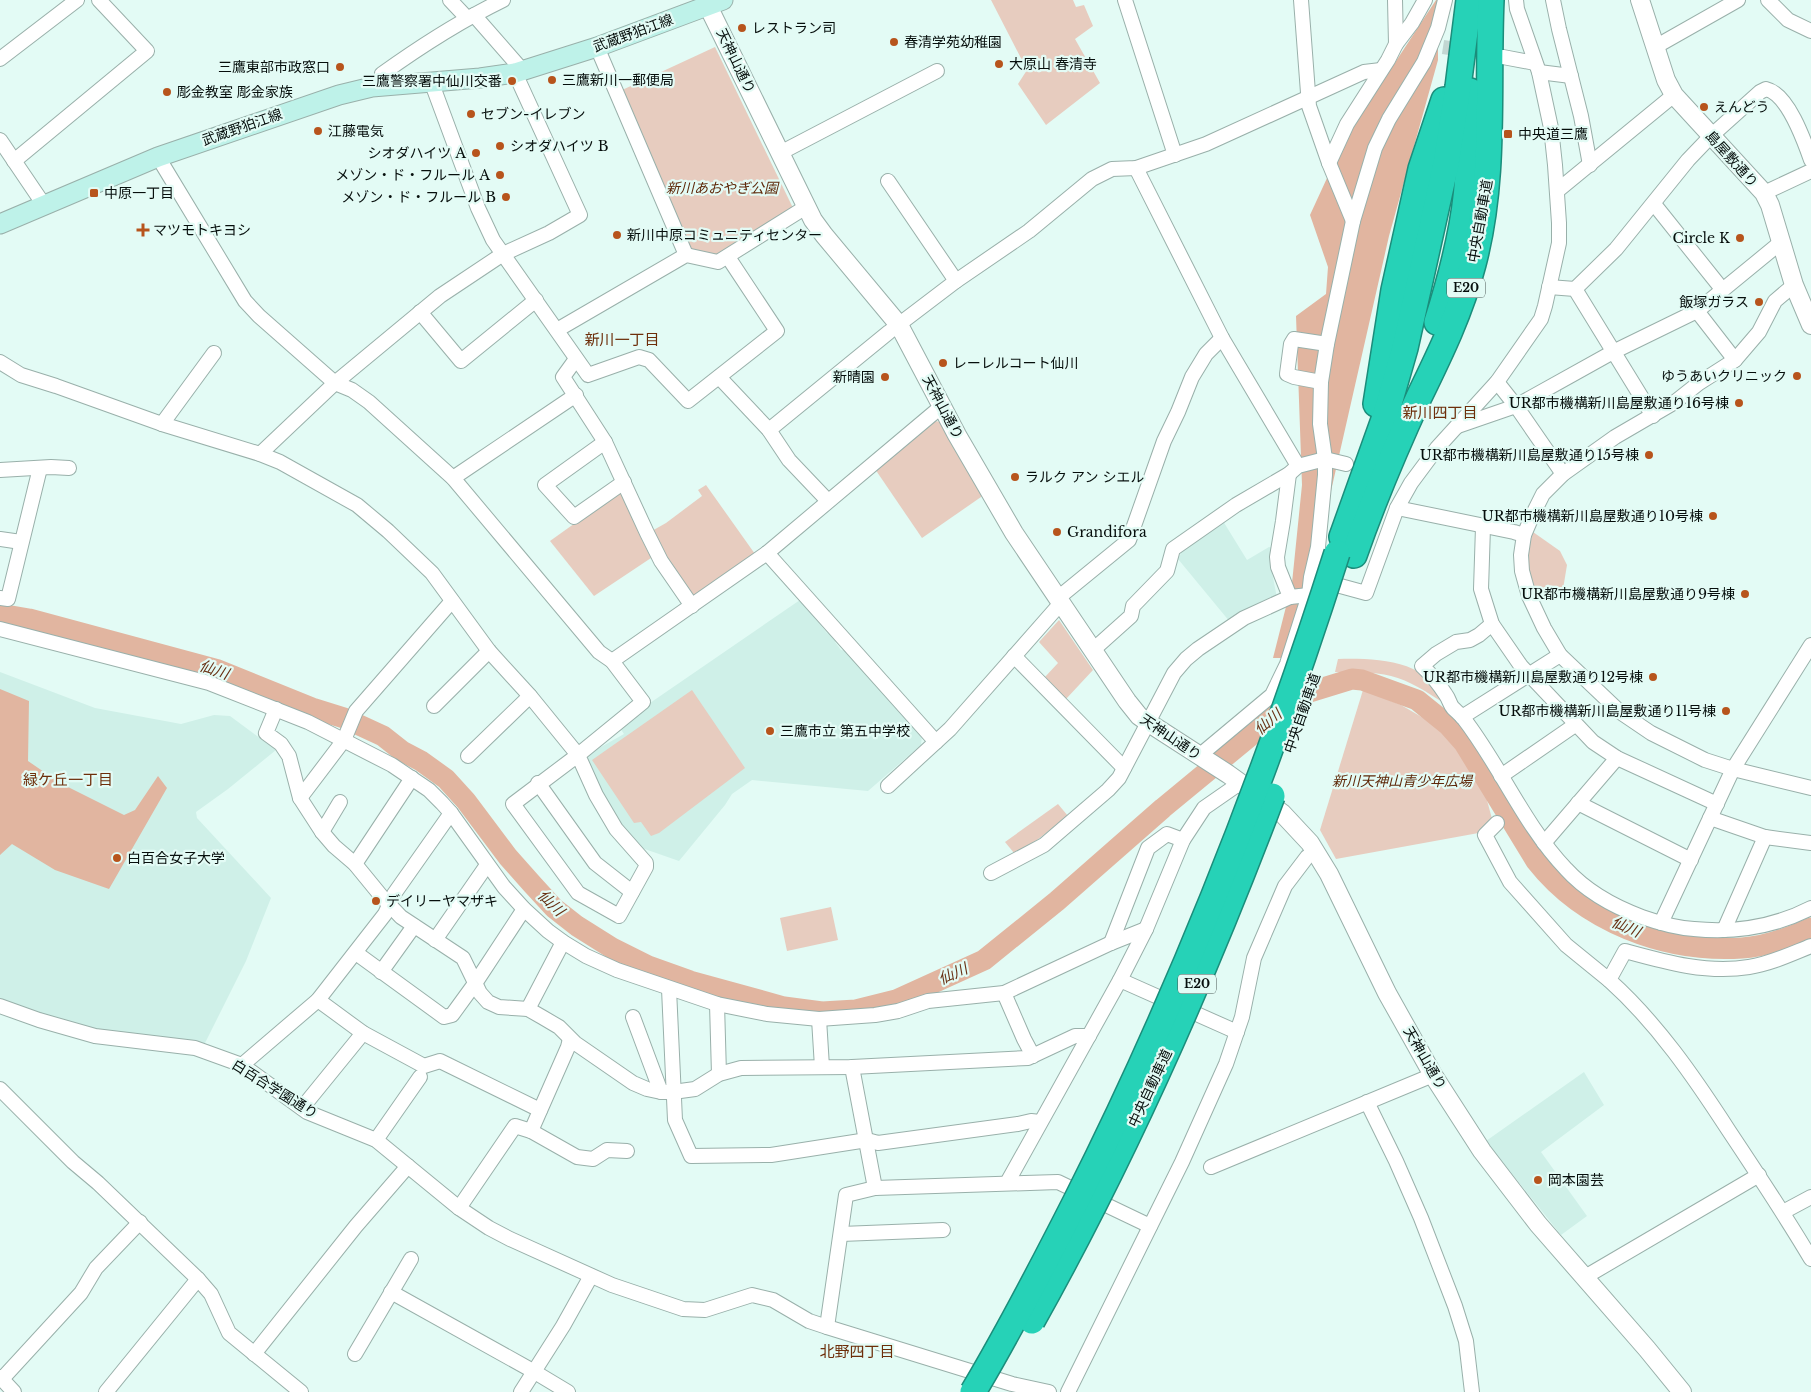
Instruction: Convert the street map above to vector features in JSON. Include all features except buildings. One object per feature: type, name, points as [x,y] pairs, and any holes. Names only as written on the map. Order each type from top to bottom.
[{"type":"highway","points":[[1354,502],[1436,323],[1446,294],[1462,225],[1469,162],[1470,128],[1468,2]]},
{"type":"highway","points":[[1354,502],[1372,425],[1388,322],[1400,262],[1422,169],[1445,97],[1468,2]]},
{"type":"highway","name":"中央自動車道","points":[[974,1392],[1044,1265],[1148,1053],[1213,900],[1345,554],[1449,334],[1473,265],[1484,212],[1489,157],[1468,2]]},
{"type":"highway","name":"中央自動車道","points":[[993,1392],[1052,1286],[1105,1182],[1156,1078],[1202,974],[1285,761],[1345,554],[1354,502]]},
{"type":"main road","name":"武蔵野狛江線","points":[[0,224],[158,157],[306,105],[339,95],[385,85],[480,78],[519,72],[597,47],[716,3]]},
{"type":"street","points":[[0,59],[77,0]]},
{"type":"street","points":[[14,160],[147,51],[99,0]]},
{"type":"street","points":[[260,454],[335,383],[440,296],[503,254],[549,233],[580,215],[519,72],[471,16],[450,0]]},
{"type":"street","points":[[385,85],[382,74],[422,46],[471,16],[503,0]]},
{"type":"street","points":[[1125,0],[1175,155]]},
{"type":"street","points":[[1301,0],[1310,106],[1329,163],[1353,222]]},
{"type":"street","points":[[1395,0],[1396,44]]},
{"type":"street","points":[[1329,163],[1346,124],[1425,0]]},
{"type":"street","points":[[1311,577],[1336,586],[1366,593],[1397,508],[1411,483],[1437,448],[1497,382],[1541,319],[1550,287],[1558,243],[1557,191],[1551,128],[1537,68],[1517,9],[1516,0]]},
{"type":"street","points":[[1553,0],[1582,116],[1590,165]]},
{"type":"street","name":"島屋敷通り","points":[[1640,0],[1666,80],[1674,95],[1764,193],[1770,205],[1794,286],[1811,325]]},
{"type":"street","points":[[1655,47],[1738,0]]},
{"type":"street","points":[[1771,1],[1788,20],[1811,31]]},
{"type":"street","points":[[1201,757],[1272,695],[1287,664],[1309,596],[1318,547],[1326,475],[1320,424],[1321,382],[1327,344],[1353,222],[1380,135],[1415,79],[1468,2]]},
{"type":"street","name":"天神山通り","points":[[716,3],[780,153],[806,207],[824,235],[899,325],[942,406],[1014,533],[1127,701],[1139,716],[1286,816],[1316,851],[1387,993],[1482,1151],[1538,1224],[1682,1392]]},
{"type":"street","points":[[597,47],[686,255]]},
{"type":"street","points":[[1503,57],[1571,76]]},
{"type":"street","points":[[769,430],[899,325],[956,281],[1028,231],[1092,179],[1112,170],[1136,168],[1206,144],[1364,72],[1381,70]]},
{"type":"street","points":[[780,153],[937,71]]},
{"type":"street","points":[[431,81],[478,208],[493,240],[588,375],[639,357],[649,360],[688,401],[777,331],[728,257]]},
{"type":"street","points":[[1550,287],[1575,289],[1616,249],[1688,160],[1711,136],[1760,92],[1766,89],[1772,90],[1789,109],[1798,125],[1811,160]]},
{"type":"street","points":[[1557,191],[1674,95]]},
{"type":"street","points":[[0,140],[44,205]]},
{"type":"street","points":[[0,362],[20,375],[162,424],[260,454],[288,466],[357,505],[388,531],[432,573],[489,651],[530,696],[578,755],[596,795],[616,829],[646,863],[619,916],[578,893],[513,804],[538,783],[578,755],[643,702],[612,661],[599,652],[453,478],[369,402],[352,390],[335,383],[259,316],[245,301],[158,157]]},
{"type":"street","points":[[1136,168],[1222,338],[1294,470],[1277,557],[1278,567],[1290,597]]},
{"type":"street","points":[[1764,193],[1811,171]]},
{"type":"street","points":[[888,181],[956,281]]},
{"type":"street","points":[[1654,204],[1722,289]]},
{"type":"street","points":[[557,330],[686,255],[718,262],[806,207]]},
{"type":"street","points":[[1458,426],[1516,406],[1613,352],[1698,311],[1722,289],[1780,243]]},
{"type":"street","points":[[1794,286],[1775,301],[1759,332],[1735,360],[1699,383],[1675,402],[1615,437],[1563,474],[1543,494],[1524,535],[1521,554],[1522,571],[1535,610],[1560,655],[1620,712],[1634,723],[1680,749],[1705,760],[1733,769],[1811,788]]},
{"type":"street","points":[[1575,289],[1653,416]]},
{"type":"street","points":[[420,312],[461,361],[536,300]]},
{"type":"street","points":[[1698,311],[1735,360]]},
{"type":"street","points":[[888,786],[955,723],[1014,656],[1059,600],[1129,540],[1164,441],[1192,378],[1206,354],[1222,338]]},
{"type":"street","points":[[1321,382],[1294,377],[1287,374],[1287,370],[1292,340],[1298,339],[1327,344]]},
{"type":"street","points":[[162,424],[214,353]]},
{"type":"street","points":[[576,359],[563,377],[605,442],[661,561],[692,606]]},
{"type":"street","points":[[718,377],[769,430],[789,460],[828,501]]},
{"type":"street","points":[[1497,382],[1563,474]]},
{"type":"street","points":[[453,478],[576,395]]},
{"type":"street","points":[[612,661],[767,553],[942,406]]},
{"type":"street","points":[[605,442],[545,484],[574,518],[624,482]]},
{"type":"street","points":[[1093,650],[1131,616],[1133,606],[1167,571],[1173,550],[1236,505],[1294,470],[1325,459],[1346,464]]},
{"type":"street","points":[[0,470],[51,466],[69,468]]},
{"type":"street","points":[[0,598],[8,599],[40,468]]},
{"type":"street","points":[[1391,476],[1411,483]]},
{"type":"street","points":[[1397,508],[1524,535]]},
{"type":"street","points":[[1483,526],[1481,589],[1492,624],[1520,666],[1593,742],[1618,758],[1717,804]]},
{"type":"street","points":[[0,539],[21,542]]},
{"type":"street","points":[[767,553],[936,742]]},
{"type":"street","points":[[991,873],[1049,841],[1108,790],[1119,778],[1174,673],[1198,649],[1244,618],[1290,597],[1309,596]]},
{"type":"street","points":[[300,798],[345,737],[355,714],[452,601]]},
{"type":"street","points":[[1492,624],[1487,630],[1474,638],[1456,642],[1436,654],[1422,666],[1433,676],[1452,707],[1462,717],[1502,776],[1544,843],[1567,870],[1596,894],[1625,910],[1681,928],[1724,930],[1761,926],[1799,914],[1811,908]]},
{"type":"street","points":[[0,629],[209,683],[345,737],[429,790],[451,813],[487,865],[524,909],[563,942],[609,967],[717,1004],[767,1014],[819,1019],[875,1015],[928,1001],[1004,993],[1146,928]]},
{"type":"street","points":[[1661,923],[1733,769],[1811,645]]},
{"type":"street","points":[[434,706],[489,651]]},
{"type":"street","points":[[1462,717],[1560,655]]},
{"type":"street","points":[[1014,656],[1124,768]]},
{"type":"street","points":[[468,756],[530,696]]},
{"type":"street","points":[[276,709],[266,733],[281,744],[289,756],[300,798],[322,832],[334,846],[355,864],[389,906],[414,926],[463,958],[480,993],[488,1002],[500,1007],[528,1009],[559,1027],[570,1039],[633,1083],[667,1092],[695,1088],[719,1074],[749,1068],[822,1068],[1004,1060],[1034,1056],[1075,1036],[1089,1036]]},
{"type":"street","points":[[1502,776],[1575,725]]},
{"type":"street","points":[[1544,843],[1618,758]]},
{"type":"street","points":[[355,864],[412,778]]},
{"type":"street","points":[[1007,1182],[1120,980],[1146,928],[1183,840],[1204,808],[1234,779]]},
{"type":"street","points":[[538,783],[595,863],[632,892]]},
{"type":"street","points":[[322,832],[340,802]]},
{"type":"street","points":[[1578,803],[1691,860]]},
{"type":"street","points":[[242,1065],[318,1000],[386,914],[394,894],[451,813]]},
{"type":"street","points":[[1710,818],[1765,837],[1811,843]]},
{"type":"street","points":[[1497,823],[1485,835],[1510,882],[1566,945],[1632,1001],[1690,1071],[1783,1212],[1811,1259]]},
{"type":"street","points":[[1111,943],[1148,848],[1167,834],[1183,840]]},
{"type":"street","points":[[1724,930],[1765,837]]},
{"type":"street","points":[[1068,1392],[1182,1162],[1211,1098],[1237,1032],[1254,958],[1285,886],[1307,857],[1316,851]]},
{"type":"street","points":[[434,940],[487,865]]},
{"type":"street","points":[[356,953],[444,1017],[452,1015],[524,909]]},
{"type":"street","points":[[381,972],[414,926]]},
{"type":"street","points":[[528,1009],[563,942]]},
{"type":"street","points":[[1609,980],[1625,951],[1669,964],[1724,970],[1751,967],[1787,956],[1811,946]]},
{"type":"street","points":[[1120,980],[1237,1032]]},
{"type":"street","points":[[667,1092],[669,989]]},
{"type":"street","points":[[1004,993],[1024,1039],[1034,1056]]},
{"type":"street","points":[[318,1000],[363,1033],[424,1066],[440,1061],[540,1110]]},
{"type":"street","points":[[717,1004],[719,1074]]},
{"type":"street","name":"白百合学園通り","points":[[0,1006],[39,1020],[95,1036],[195,1048],[242,1065],[302,1108],[376,1140],[459,1208],[489,1228],[591,1276],[650,1299],[683,1309],[705,1310],[752,1295],[760,1296],[773,1300],[809,1322],[1012,1384],[1049,1392]]},
{"type":"street","points":[[633,1017],[667,1092],[675,1120],[691,1156],[771,1155],[866,1140],[878,1142],[1031,1121],[1040,1122]]},
{"type":"street","points":[[819,1019],[822,1068]]},
{"type":"street","points":[[302,1108],[363,1033]]},
{"type":"street","points":[[531,1131],[570,1039]]},
{"type":"street","points":[[852,1067],[875,1188]]},
{"type":"street","points":[[1211,1167],[1434,1074]]},
{"type":"street","points":[[376,1140],[420,1077]]},
{"type":"street","points":[[0,1090],[73,1162],[140,1222],[198,1279],[211,1294],[229,1333],[301,1392]]},
{"type":"street","points":[[1367,1102],[1396,1161],[1447,1284],[1466,1341],[1472,1392]]},
{"type":"street","points":[[459,1208],[515,1126],[531,1131],[577,1157],[593,1159],[607,1150],[627,1152]]},
{"type":"street","points":[[254,1354],[356,1226],[371,1211],[408,1166]]},
{"type":"street","points":[[1585,1278],[1759,1175]]},
{"type":"street","points":[[827,1327],[846,1195],[875,1188],[1007,1182],[1058,1182],[1150,1226]]},
{"type":"street","points":[[1783,1212],[1811,1197]]},
{"type":"street","points":[[14,1392],[1,1378],[81,1293],[96,1268],[140,1222]]},
{"type":"street","points":[[841,1234],[943,1230]]},
{"type":"street","points":[[355,1354],[411,1259]]},
{"type":"street","points":[[521,1392],[563,1326],[591,1276]]},
{"type":"street","points":[[106,1392],[198,1279]]},
{"type":"street","points":[[391,1292],[568,1392]]},
{"type":"shaded area","points":[[1436,0],[1438,0],[1438,60],[1389,236],[1293,658],[1273,658],[1292,583],[1302,485],[1296,316],[1326,294],[1328,267],[1310,215],[1345,139]]},
{"type":"shaded area","points":[[1223,521],[1247,560],[1269,547],[1273,548],[1270,562],[1277,598],[1230,622],[1178,559],[1184,547]]},
{"type":"shaded area","name":"三鷹市立 第五中学校","points":[[800,600],[827,633],[836,639],[835,642],[841,650],[847,651],[922,735],[921,745],[868,791],[752,780],[732,794],[679,861],[639,847],[621,824],[602,793],[585,756],[624,734],[620,728],[650,703]]},
{"type":"shaded area","name":"白百合女子大学","points":[[0,672],[95,708],[181,724],[214,715],[230,716],[276,750],[196,812],[197,818],[271,898],[246,961],[203,1047],[98,1032],[0,1001]]},
{"type":"shaded area","points":[[0,689],[29,701],[28,761],[60,783],[124,815],[135,810],[158,776],[167,788],[109,889],[55,870],[12,844],[0,855]]},
{"type":"shaded area","points":[[1584,1072],[1604,1105],[1541,1152],[1587,1216],[1561,1235],[1486,1141]]},
{"type":"green space","points":[[991,0],[1073,0],[1076,7],[1084,5],[1093,26],[1075,39],[1100,83],[1046,125],[1018,84],[1027,70]]},
{"type":"green space","name":"新川あおやぎ公園","points":[[715,47],[793,208],[715,257],[690,250],[620,91]]},
{"type":"green space","points":[[934,421],[943,422],[982,493],[981,497],[922,538],[875,469]]},
{"type":"green space","points":[[706,485],[755,554],[694,598],[689,597],[650,532],[666,523],[702,496],[698,490]]},
{"type":"green space","points":[[620,491],[654,556],[594,596],[550,541]]},
{"type":"green space","points":[[1533,532],[1560,551],[1567,565],[1563,589],[1537,600],[1530,583],[1526,559]]},
{"type":"green space","points":[[1059,620],[1093,670],[1066,699],[1045,677],[1058,663],[1039,642]]},
{"type":"green space","points":[[1338,659],[1369,659],[1401,664],[1427,678],[1437,689],[1444,703],[1405,680],[1384,674],[1335,672]]},
{"type":"green space","points":[[692,690],[745,768],[659,833],[651,836],[641,822],[634,823],[592,760]]},
{"type":"green space","name":"新川天神山青少年広場","points":[[1363,690],[1401,705],[1449,733],[1484,789],[1495,830],[1336,859],[1320,830]]},
{"type":"green space","points":[[1058,804],[1068,816],[1037,840],[1014,853],[1005,842]]},
{"type":"green space","points":[[831,907],[838,940],[787,951],[780,918]]},
{"type":"waterway","name":"仙川","points":[[0,614],[29,619],[218,670],[312,708],[344,718],[383,736],[402,751],[421,761],[446,779],[466,801],[508,857],[532,884],[554,908],[577,926],[612,948],[648,966],[690,981],[784,1007],[822,1012],[856,1010],[896,1000],[984,960],[1057,901],[1163,808],[1300,695],[1352,679],[1362,680],[1417,700],[1448,725],[1464,743],[1536,861],[1555,882],[1578,901],[1602,917],[1656,939],[1684,945],[1713,948],[1760,946],[1811,928]]},
{"type":"tunnel","points":[[1443,47],[1494,55]]},
{"type":"place","name":"レストラン司","points":[[742,28]]},
{"type":"place","name":"春清学苑幼稚園","points":[[894,42]]},
{"type":"place","name":"大原山 春清寺","points":[[999,64]]},
{"type":"place","name":"三鷹東部市政窓口","points":[[340,67]]},
{"type":"place","name":"三鷹新川一郵便局","points":[[552,80]]},
{"type":"place","name":"三鷹警察署中仙川交番","points":[[512,81]]},
{"type":"place","name":"彫金教室 彫金家族","points":[[167,92]]},
{"type":"place","name":"えんどう","points":[[1704,107]]},
{"type":"place","name":"セブン-イレブン","points":[[471,114]]},
{"type":"place","name":"江藤電気","points":[[318,131]]},
{"type":"place","name":"中央道三鷹","points":[[1508,134]]},
{"type":"place","name":"シオダハイツ B","points":[[500,146]]},
{"type":"place","name":"シオダハイツ A","points":[[476,153]]},
{"type":"place","name":"メゾン・ド・フルール A","points":[[500,175]]},
{"type":"place","name":"中原一丁目","points":[[94,193]]},
{"type":"place","name":"メゾン・ド・フルール B","points":[[506,197]]},
{"type":"place","name":"マツモトキヨシ","points":[[143,230]]},
{"type":"place","name":"新川中原コミュニティセンター","points":[[617,235]]},
{"type":"place","name":"Circle K","points":[[1740,238]]},
{"type":"place","name":"飯塚ガラス","points":[[1759,302]]},
{"type":"place","name":"レーレルコート仙川","points":[[943,363]]},
{"type":"place","name":"ゆうあいクリニック","points":[[1797,376]]},
{"type":"place","name":"新晴園","points":[[885,377]]},
{"type":"place","name":"UR都市機構新川島屋敷通り16号棟","points":[[1739,403]]},
{"type":"place","name":"UR都市機構新川島屋敷通り15号棟","points":[[1649,455]]},
{"type":"place","name":"ラルク アン シエル","points":[[1015,477]]},
{"type":"place","name":"UR都市機構新川島屋敷通り10号棟","points":[[1713,516]]},
{"type":"place","name":"Grandifora","points":[[1057,532]]},
{"type":"place","name":"UR都市機構新川島屋敷通り9号棟","points":[[1745,594]]},
{"type":"place","name":"UR都市機構新川島屋敷通り12号棟","points":[[1653,677]]},
{"type":"place","name":"UR都市機構新川島屋敷通り11号棟","points":[[1726,711]]},
{"type":"place","name":"三鷹市立 第五中学校","points":[[770,731]]},
{"type":"place","name":"白百合女子大学","points":[[117,858]]},
{"type":"place","name":"デイリーヤマザキ","points":[[376,901]]},
{"type":"place","name":"岡本園芸","points":[[1538,1180]]},
{"type":"district","name":"新川一丁目","points":[[622,340]]},
{"type":"district","name":"新川四丁目","points":[[1440,413]]},
{"type":"district","name":"緑ケ丘一丁目","points":[[68,780]]},
{"type":"district","name":"北野四丁目","points":[[857,1352]]}]
